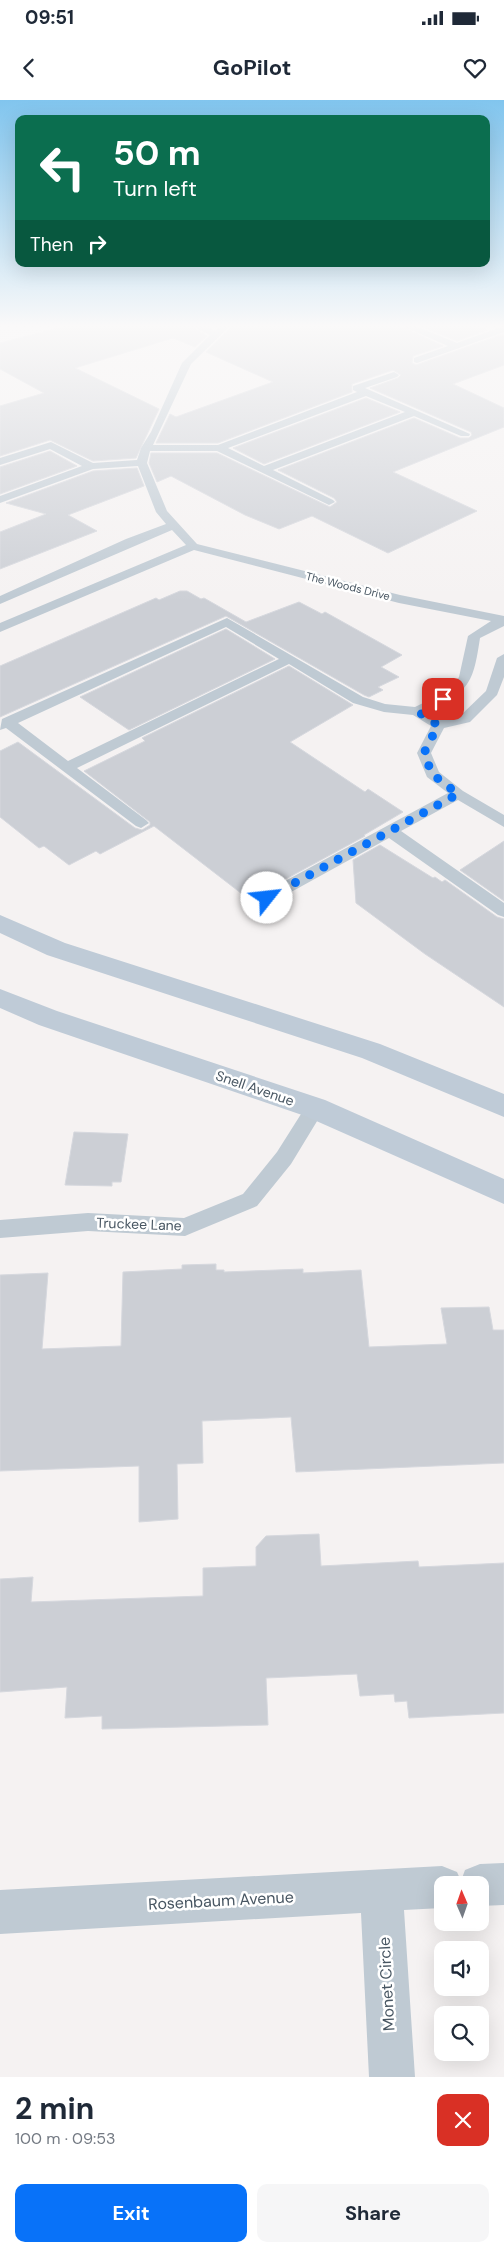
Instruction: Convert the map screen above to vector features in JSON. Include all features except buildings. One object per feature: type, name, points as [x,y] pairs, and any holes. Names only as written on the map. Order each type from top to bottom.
[{"type":"main road","points":[[0,923],[65,952],[174,989],[372,1051],[504,1106]]},
{"type":"main road","name":"Snell Avenue","points":[[0,998],[48,1018],[315,1108],[504,1192]]},
{"type":"street","points":[[489,1885],[504,1884]]},
{"type":"street","name":"Rosenbaum Avenue","points":[[0,1912],[434,1888]]},
{"type":"street","name":"Monet Circle","points":[[381,1891],[392,2077]]},
{"type":"lane","points":[[0,628],[193,546],[162,512],[142,463],[146,448],[163,417]]},
{"type":"lane","points":[[146,448],[219,448],[300,417]]},
{"type":"lane","points":[[264,470],[400,417]]},
{"type":"lane","points":[[426,417],[465,434]]},
{"type":"lane","points":[[0,462],[51,445],[91,466]]},
{"type":"lane","points":[[219,448],[329,502]]},
{"type":"lane","points":[[0,500],[91,466],[142,463]]},
{"type":"lane","points":[[0,600],[32,587],[135,538],[174,525]]},
{"type":"lane","name":"The Woods Drive","points":[[193,546],[399,599],[504,621]]},
{"type":"lane","points":[[0,618],[96,577],[129,572]]},
{"type":"lane","points":[[0,633],[9,635],[78,607],[117,585],[129,572]]},
{"type":"lane","points":[[32,587],[48,597]]},
{"type":"lane","points":[[417,711],[456,693],[468,675],[474,636],[504,621]]},
{"type":"lane","points":[[4,724],[227,622],[358,700],[384,708],[417,711],[438,725],[465,719],[492,692],[504,658]]},
{"type":"lane","points":[[67,767],[289,659]]},
{"type":"lane","points":[[4,724],[67,767],[141,823]]},
{"type":"lane","points":[[438,725],[424,753],[432,774],[458,794],[504,822]]},
{"type":"lane","points":[[267,898],[458,794]]},
{"type":"lane","points":[[390,831],[504,911]]},
{"type":"lane","name":"Truckee Lane","points":[[0,1229],[88,1222],[185,1226],[250,1200],[284,1158],[315,1108]]},
{"type":"route","points":[[267,898],[458,794],[432,774],[424,753],[438,725],[417,711],[443,699]]}]
